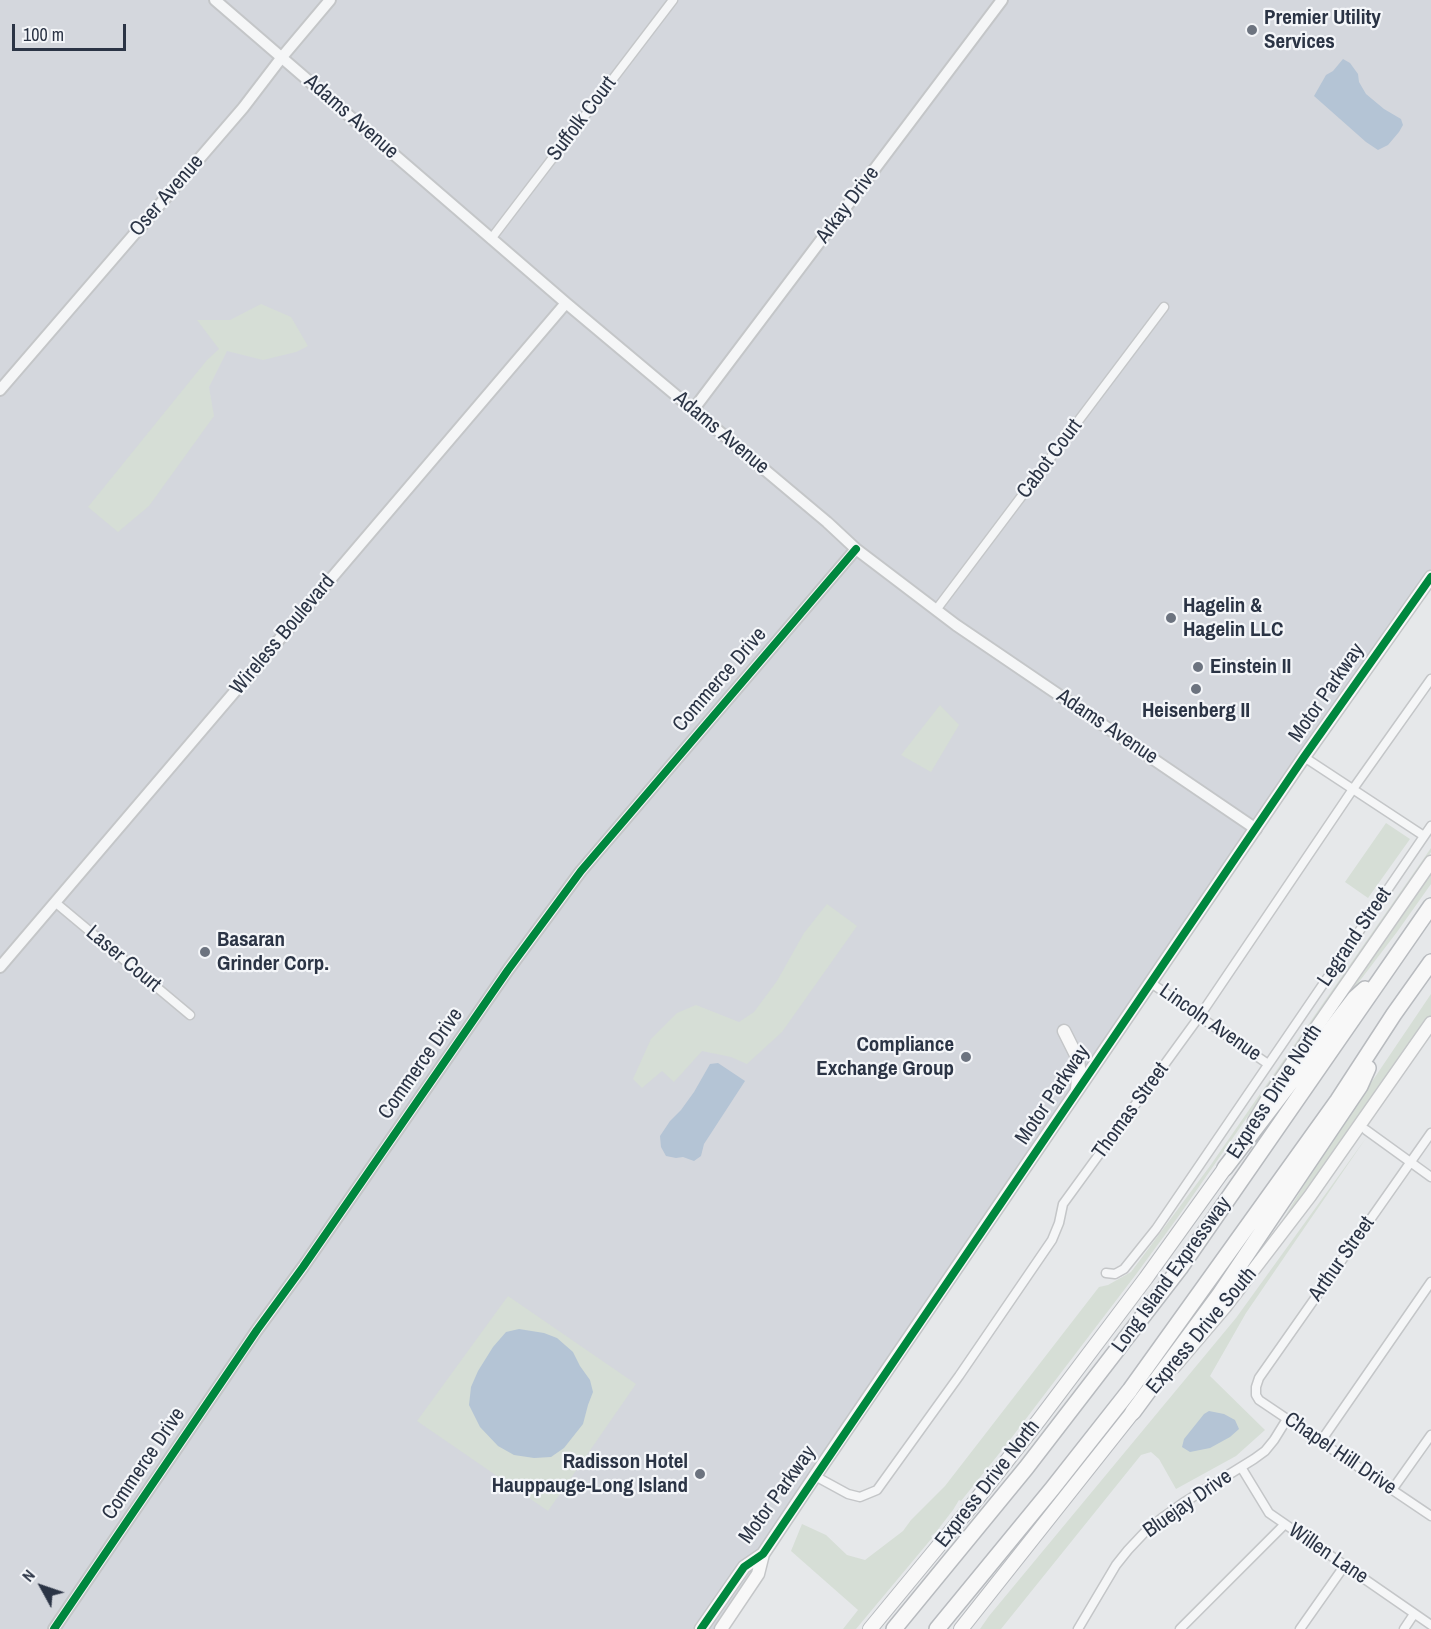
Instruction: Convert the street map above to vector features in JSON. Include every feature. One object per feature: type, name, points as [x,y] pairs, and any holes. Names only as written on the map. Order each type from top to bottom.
[{"type":"highway","name":"Long Island Expressway","points":[[894,1629],[1026,1468],[1180,1268],[1431,906]]},
{"type":"highway","name":"Long Island Expressway","points":[[937,1629],[1130,1390],[1338,1100],[1431,962]]},
{"type":"highway","points":[[1225,1168],[1355,998],[1385,972]]},
{"type":"highway","points":[[1133,1412],[1220,1294],[1360,1086],[1395,1014]]},
{"type":"highway","name":"Express Drive North","points":[[870,1629],[1039,1420],[1225,1168]]},
{"type":"highway","name":"Express Drive South","points":[[962,1629],[1133,1412]]},
{"type":"highway","points":[[967,1629],[988,1596]]},
{"type":"main road","name":"Motor Parkway","points":[[721,1629],[758,1574],[763,1554],[815,1476],[1304,757],[1431,577]]},
{"type":"main road","name":"Express Drive North","points":[[1225,1168],[1269,1095],[1431,862]]},
{"type":"main road","name":"Express Drive South","points":[[1133,1412],[1192,1347],[1242,1285],[1326,1174],[1431,1023]]},
{"type":"main road","points":[[1064,1031],[1078,1059],[1076,1093]]},
{"type":"main road","name":"Motor Parkway","points":[[701,1629],[744,1567],[763,1554]]},
{"type":"street","name":"Adams Avenue","points":[[215,0],[491,239],[827,522],[856,549],[936,610],[1256,829]]},
{"type":"street","name":"Oser Avenue","points":[[0,390],[238,114],[330,0]]},
{"type":"street","name":"Suffolk Court","points":[[491,239],[673,0]]},
{"type":"street","name":"Arkay Drive","points":[[693,410],[1002,0]]},
{"type":"street","name":"Wireless Boulevard","points":[[0,967],[566,303]]},
{"type":"street","name":"Cabot Court","points":[[936,610],[1164,307]]},
{"type":"street","name":"Commerce Drive","points":[[54,1629],[257,1330],[306,1263],[508,970],[581,871],[856,549]]},
{"type":"street","name":"Thomas Street","points":[[815,1476],[848,1494],[860,1497],[878,1490],[1052,1240],[1064,1204],[1199,1017],[1431,678]]},
{"type":"street","points":[[1304,757],[1424,836]]},
{"type":"street","name":"Legrand Street","points":[[1106,1273],[1114,1274],[1124,1269],[1156,1229],[1431,826]]},
{"type":"street","name":"Laser Court","points":[[56,903],[190,1015]]},
{"type":"street","name":"Lincoln Avenue","points":[[1151,983],[1268,1064]]},
{"type":"street","points":[[1366,1130],[1431,1177]]},
{"type":"street","name":"Arthur Street","points":[[1256,1387],[1259,1378],[1431,1132]]},
{"type":"street","points":[[1321,1441],[1431,1282]]},
{"type":"street","name":"Chapel Hill Drive","points":[[1256,1387],[1259,1400],[1431,1516]]},
{"type":"street","name":"Bluejay Drive","points":[[1078,1629],[1116,1565],[1144,1533],[1176,1508],[1265,1451],[1287,1419]]},
{"type":"street","points":[[1392,1490],[1431,1435]]},
{"type":"street","name":"Willen Lane","points":[[1241,1467],[1269,1513],[1431,1625]]},
{"type":"street","points":[[1180,1629],[1284,1525]]},
{"type":"street","points":[[1300,1629],[1345,1565]]},
{"type":"street","points":[[1404,1629],[1414,1614]]},
{"type":"shaded area","points":[[0,0],[1431,0],[1431,576],[792,1516],[721,1629],[0,1629]]},
{"type":"shaded area","points":[[261,304],[291,317],[308,346],[296,352],[263,360],[227,351],[209,387],[214,416],[149,506],[118,532],[88,507],[207,360],[219,349],[197,320],[230,320]]},
{"type":"shaded area","points":[[940,705],[959,725],[931,772],[901,755]]},
{"type":"shaded area","points":[[1386,823],[1410,839],[1368,898],[1345,882]]},
{"type":"shaded area","points":[[1431,848],[1431,852],[1137,1273],[1006,1445],[931,1536],[932,1538],[856,1629],[843,1629],[858,1610],[791,1551],[802,1524],[826,1535],[847,1555],[865,1560],[903,1531],[945,1486],[1099,1287],[1108,1285],[1131,1272],[1210,1166]]},
{"type":"shaded area","points":[[1431,874],[1431,884],[1336,1012]]},
{"type":"shaded area","points":[[827,904],[857,926],[782,1032],[747,1064],[731,1057],[702,1051],[674,1082],[662,1071],[642,1088],[633,1079],[651,1039],[677,1013],[696,1005],[739,1022],[754,1012],[777,981],[804,933]]},
{"type":"shaded area","points":[[1431,994],[1431,1016],[1328,1165],[1278,1228],[1319,1160]]},
{"type":"shaded area","points":[[1366,1138],[1246,1313],[1210,1376],[1265,1430],[1236,1456],[1176,1489],[1159,1459],[1151,1452],[1141,1455],[1001,1629],[980,1629],[1236,1318]]},
{"type":"shaded area","points":[[508,1296],[636,1384],[548,1511],[417,1421]]},
{"type":"water","points":[[1343,59],[1350,63],[1358,74],[1359,82],[1366,94],[1401,119],[1403,125],[1399,132],[1388,145],[1378,150],[1314,96],[1326,75],[1333,71]]},
{"type":"water","points":[[718,1063],[745,1081],[704,1144],[701,1156],[694,1161],[683,1157],[666,1156],[661,1147],[660,1136],[694,1092],[710,1064]]},
{"type":"water","points":[[519,1329],[544,1333],[557,1338],[573,1352],[590,1380],[593,1392],[583,1424],[564,1448],[551,1457],[534,1458],[514,1455],[498,1446],[480,1427],[469,1405],[471,1387],[493,1347],[506,1332]]},
{"type":"water","points":[[1209,1411],[1224,1414],[1235,1420],[1239,1429],[1210,1448],[1190,1452],[1182,1447],[1184,1439]]},
{"type":"cycle path","points":[[54,1629],[257,1330],[508,970],[581,871],[856,549]]},
{"type":"cycle path","points":[[701,1629],[744,1567],[763,1554],[1304,757],[1431,577]]},
{"type":"place","name":"Premier Utility Services","points":[[1252,30]]},
{"type":"place","name":"Hagelin & Hagelin LLC","points":[[1171,618]]},
{"type":"place","name":"Einstein II","points":[[1198,667]]},
{"type":"place","name":"Heisenberg II","points":[[1196,689]]},
{"type":"place","name":"Basaran Grinder Corp.","points":[[205,952]]},
{"type":"place","name":"Compliance Exchange Group","points":[[966,1057]]},
{"type":"place","name":"Radisson Hotel Hauppauge-Long Island","points":[[700,1474]]}]
